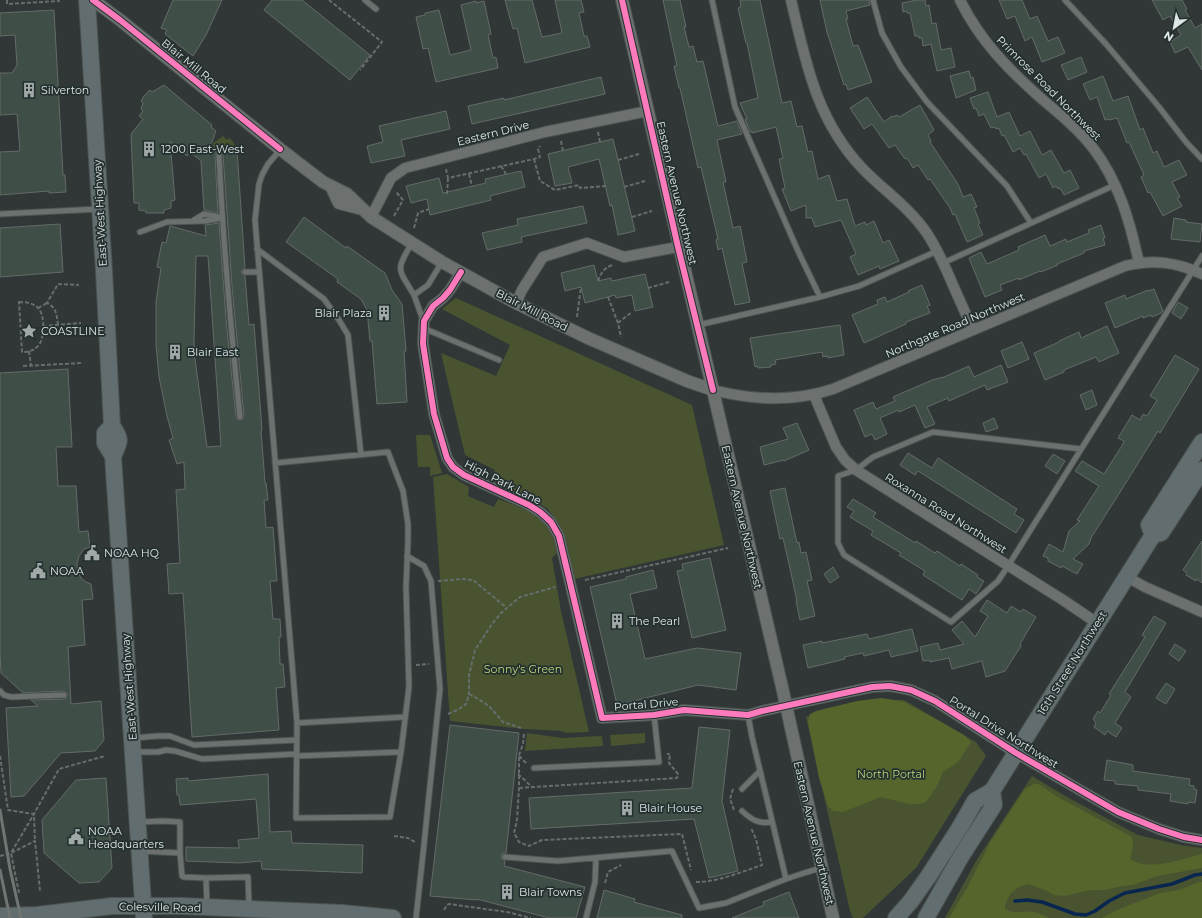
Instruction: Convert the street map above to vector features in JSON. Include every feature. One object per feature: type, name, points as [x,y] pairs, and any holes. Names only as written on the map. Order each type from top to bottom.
[{"type":"main road","name":"East-West Highway","points":[[87,0],[112,426],[105,433],[105,443],[113,456],[144,912]]},
{"type":"main road","name":"16th Street Northwest","points":[[1153,535],[1149,525],[1202,442]]},
{"type":"main road","name":"16th Street Northwest","points":[[896,918],[911,901],[928,877],[975,801],[992,791],[1153,535],[1161,532],[1202,470]]},
{"type":"main road","name":"16th Street Northwest","points":[[926,918],[960,858],[994,805],[992,791]]},
{"type":"main road","name":"Colesville Road","points":[[0,916],[37,915],[112,906],[144,912],[207,908],[249,909],[342,913],[393,918]]},
{"type":"street","name":"Blair Mill Road","points":[[93,0],[144,39],[280,149],[323,182],[331,186],[339,203],[367,213],[442,262],[516,303],[601,344],[687,381],[713,390]]},
{"type":"street","name":"Eastern Avenue Northwest","points":[[622,0],[678,247],[713,390],[786,706],[833,918]]},
{"type":"street","points":[[791,0],[810,77],[817,98],[829,122],[844,147],[862,167],[915,217],[926,232],[943,263],[973,330]]},
{"type":"street","name":"Primrose Road Northwest","points":[[960,0],[976,29],[993,52],[1073,125],[1103,162],[1115,185],[1127,216],[1139,263]]},
{"type":"street","name":"Eastern Drive","points":[[367,213],[391,178],[405,168],[546,132],[648,111]]},
{"type":"street","points":[[516,303],[522,290],[543,257],[587,243],[624,257],[678,247]]},
{"type":"street","name":"Northgate Road Northwest","points":[[713,390],[738,396],[758,397],[787,398],[814,395],[833,389],[1117,269],[1139,263],[1159,262],[1197,272]]},
{"type":"street","points":[[423,324],[433,306],[450,290],[461,272]]},
{"type":"street","name":"High Park Lane","points":[[423,324],[422,344],[434,414],[448,458],[453,467],[464,475],[529,505],[540,512],[551,522],[559,536],[602,718]]},
{"type":"street","name":"Roxanna Road Northwest","points":[[814,395],[836,447],[845,460],[856,470],[1097,623]]},
{"type":"street","points":[[1127,577],[1202,612]]},
{"type":"street","name":"Portal Drive Northwest","points":[[786,706],[872,687],[890,686],[911,690],[935,701],[1016,752],[1118,812],[1159,829],[1184,837],[1202,840]]},
{"type":"street","name":"Portal Drive","points":[[602,718],[654,715],[684,710],[748,716],[786,706]]},
{"type":"lane","points":[[365,0],[376,9],[373,0]]},
{"type":"lane","points":[[712,0],[735,107],[798,251],[820,297]]},
{"type":"lane","points":[[874,0],[882,33],[901,67],[927,102],[1007,186],[1032,223]]},
{"type":"lane","points":[[1065,0],[1106,44],[1159,107],[1198,157],[1202,159]]},
{"type":"lane","points":[[275,463],[388,452],[403,490],[408,524],[406,587],[409,686],[401,752],[390,816],[296,818],[297,723],[275,463],[259,272],[257,250],[255,220],[259,184],[265,169],[280,149]]},
{"type":"lane","points":[[219,155],[222,218],[240,416]]},
{"type":"lane","points":[[943,263],[1115,185]]},
{"type":"lane","points":[[0,214],[100,209]]},
{"type":"lane","points":[[140,232],[167,222],[205,221],[222,218]]},
{"type":"lane","points":[[412,243],[403,258],[400,272],[414,295],[423,324],[499,360]]},
{"type":"lane","points":[[257,250],[324,300],[348,335],[361,455]]},
{"type":"lane","points":[[697,325],[820,297],[859,286],[937,251]]},
{"type":"lane","points":[[1081,449],[933,432],[873,457],[856,470],[838,476],[838,543],[844,555],[951,622],[998,581],[1081,449],[1197,272],[1202,256]]},
{"type":"lane","points":[[414,295],[428,285],[442,262]]},
{"type":"lane","points":[[245,272],[259,272]]},
{"type":"lane","points":[[407,556],[424,566],[431,581],[440,689],[416,918]]},
{"type":"lane","points":[[0,691],[4,695],[11,697],[64,695]]},
{"type":"lane","points":[[531,767],[659,762],[654,715]]},
{"type":"lane","points":[[748,716],[786,879]]},
{"type":"lane","points":[[297,723],[405,717]]},
{"type":"lane","points":[[132,745],[158,736],[170,736],[194,745],[296,740]]},
{"type":"lane","points":[[132,745],[158,752],[166,750],[175,751],[202,759],[401,752]]},
{"type":"lane","points":[[742,789],[760,771]]},
{"type":"lane","points":[[742,811],[753,820],[765,823],[772,822]]},
{"type":"lane","points":[[138,822],[180,822],[182,876],[206,878],[248,878],[249,909]]},
{"type":"lane","points":[[140,851],[180,853]]},
{"type":"lane","points":[[505,857],[558,861],[672,851],[699,908],[726,902],[786,879],[822,868]]},
{"type":"lane","points":[[586,918],[595,882],[596,858]]},
{"type":"lane","points":[[206,878],[207,908]]},
{"type":"path","points":[[7,0],[7,4],[21,1],[60,1]]},
{"type":"path","points":[[329,0],[382,42],[360,70]]},
{"type":"path","points":[[600,142],[598,132],[605,131]]},
{"type":"path","points":[[561,141],[563,151]]},
{"type":"path","points":[[448,178],[540,157],[538,149],[539,146],[546,144]]},
{"type":"path","points":[[618,160],[639,154]]},
{"type":"path","points":[[534,159],[540,181],[555,190],[579,185],[580,188],[606,186]]},
{"type":"path","points":[[501,166],[506,174]]},
{"type":"path","points":[[446,168],[448,178],[447,194]]},
{"type":"path","points":[[469,174],[472,186]]},
{"type":"path","points":[[624,187],[645,181]]},
{"type":"path","points":[[394,216],[402,200],[396,193],[399,188]]},
{"type":"path","points":[[414,228],[418,213],[429,209]]},
{"type":"path","points":[[632,217],[652,211]]},
{"type":"path","points":[[598,281],[601,272],[613,264]]},
{"type":"path","points":[[648,288],[669,282]]},
{"type":"path","points":[[38,308],[47,303],[58,284],[79,285]]},
{"type":"path","points":[[577,317],[581,287]]},
{"type":"path","points":[[608,297],[618,323],[621,337]]},
{"type":"path","points":[[19,302],[30,303],[38,308],[42,314],[43,336],[37,347],[29,351],[22,352],[19,302]]},
{"type":"path","points":[[47,303],[52,305],[57,313],[58,325]]},
{"type":"path","points":[[618,323],[632,312]]},
{"type":"path","points":[[43,326],[81,324]]},
{"type":"path","points":[[29,351],[31,366]]},
{"type":"path","points":[[23,366],[83,363]]},
{"type":"path","points":[[585,580],[728,548]]},
{"type":"path","points":[[438,581],[463,579],[473,580],[507,608]]},
{"type":"path","points":[[448,714],[466,704],[469,694],[469,675],[475,650],[492,624],[520,597],[555,587]]},
{"type":"path","points":[[416,665],[428,664]]},
{"type":"path","points":[[469,694],[489,706],[503,722],[521,728]]},
{"type":"path","points":[[524,734],[523,744],[519,755],[517,820],[514,833],[519,842],[529,846],[542,840],[682,834],[693,876]]},
{"type":"path","points":[[519,788],[677,778],[678,774],[670,763],[670,754],[664,754]]},
{"type":"path","points":[[519,755],[531,767]]},
{"type":"path","points":[[0,756],[8,810],[34,814]]},
{"type":"path","points":[[19,893],[11,853],[59,769],[105,756]]},
{"type":"path","points":[[518,774],[532,787]]},
{"type":"path","points":[[734,788],[730,799],[735,814]]},
{"type":"path","points":[[34,814],[40,891]]},
{"type":"path","points":[[695,882],[716,880],[762,865],[756,838],[752,829],[747,826]]},
{"type":"path","points":[[394,836],[408,838],[417,844]]},
{"type":"path","points":[[0,856],[11,853],[35,841]]},
{"type":"path","points":[[603,886],[608,872],[623,863]]},
{"type":"path","points":[[444,910],[449,904],[507,912],[531,918]]},
{"type":"green space","points":[[223,136],[227,140],[229,138],[235,146],[212,149],[213,143]]},
{"type":"green space","points":[[456,298],[692,405],[724,545],[574,579],[560,525],[548,509],[537,502],[490,480],[495,470],[465,455],[441,353],[496,376],[510,345],[442,309]]},
{"type":"green space","points":[[416,435],[430,435],[442,473],[430,476],[430,467],[418,467]]},
{"type":"green space","name":"Sonny's Green","points":[[447,474],[469,487],[468,496],[494,507],[498,499],[522,508],[539,518],[551,532],[557,553],[552,558],[561,611],[589,732],[566,733],[561,731],[525,729],[450,721],[433,477]]},
{"type":"green space","points":[[882,698],[904,702],[964,735],[971,742],[958,762],[943,772],[937,786],[926,802],[920,804],[909,804],[881,797],[843,812],[833,811],[828,806],[819,778],[808,722],[810,714],[816,711],[857,701]]},
{"type":"green space","name":"North Portal","points":[[875,699],[904,700],[976,742],[986,756],[916,868],[863,918],[853,918],[850,911],[806,717],[825,709]]},
{"type":"green space","points":[[527,733],[562,738],[602,736],[603,746],[525,751]]},
{"type":"green space","points":[[645,733],[645,743],[611,746],[610,735]]},
{"type":"green space","points":[[1032,776],[1067,797],[1138,835],[1181,845],[1202,848],[1202,918],[945,918],[976,861]]},
{"type":"green space","points":[[1034,784],[1039,784],[1056,796],[1132,837],[1133,845],[1130,859],[1137,863],[1165,863],[1202,854],[1202,868],[1157,876],[1133,885],[1105,890],[1090,890],[1065,896],[1054,895],[1029,884],[1019,887],[1011,893],[1005,905],[1005,909],[1008,911],[1034,912],[1049,918],[949,918],[967,888],[991,841],[1025,789]]},
{"type":"green space","points":[[1202,882],[1202,918],[1102,918],[1117,910],[1160,893],[1179,890]]},
{"type":"building","points":[[173,0],[222,0],[206,35],[193,56],[165,34],[167,30],[161,28]]},
{"type":"building","points":[[272,0],[302,0],[370,55],[350,80],[264,10]]},
{"type":"building","points":[[505,0],[532,0],[542,37],[562,33],[555,0],[581,0],[584,12],[579,13],[584,36],[587,36],[590,47],[525,63],[517,28],[513,29]]},
{"type":"building","points":[[663,0],[680,0],[689,47],[693,46],[697,62],[703,61],[718,126],[737,121],[742,134],[717,140],[726,182],[723,182],[733,228],[740,226],[747,262],[742,263],[750,302],[735,305],[722,248],[718,250],[716,240],[718,239],[701,167],[698,168],[674,66],[677,66]]},
{"type":"building","points":[[740,0],[760,0],[782,103],[791,101],[797,127],[802,126],[808,152],[812,151],[818,179],[829,175],[837,201],[847,199],[855,226],[865,222],[866,225],[874,221],[883,243],[889,240],[899,261],[880,269],[879,266],[858,275],[850,257],[856,254],[841,220],[815,227],[812,218],[806,218],[806,205],[791,211],[782,189],[785,188],[779,159],[783,158],[776,127],[752,133],[752,131],[750,132],[745,119],[747,119],[740,103],[758,98],[738,8],[741,7]]},
{"type":"building","points":[[820,0],[869,0],[870,5],[846,11],[848,19],[846,19],[853,46],[858,45],[872,82],[848,90],[846,84],[844,85],[827,32]]},
{"type":"building","points":[[925,0],[926,6],[929,5],[932,24],[936,23],[941,50],[951,48],[955,67],[937,71],[931,44],[923,46],[922,38],[915,36],[910,13],[907,13],[907,11],[903,12],[902,3]]},
{"type":"building","points":[[999,0],[1022,0],[1030,19],[1037,16],[1048,41],[1058,37],[1065,53],[1042,62],[1032,37],[1025,41],[1015,16],[1007,19]]},
{"type":"building","points":[[1152,0],[1182,0],[1187,9],[1185,10],[1195,28],[1202,24],[1202,70],[1188,47],[1175,53],[1170,42],[1181,35],[1170,16],[1163,20]]},
{"type":"building","points":[[476,1],[476,3],[484,1],[491,34],[488,35],[493,58],[496,57],[498,68],[436,82],[428,48],[423,49],[416,17],[425,15],[425,13],[439,10],[450,55],[471,50],[461,5]]},
{"type":"building","name":"Silverton","points":[[54,10],[63,175],[65,175],[66,192],[49,193],[49,191],[0,195],[0,152],[20,151],[17,114],[0,115],[0,73],[12,73],[17,65],[15,35],[0,36],[0,13]]},
{"type":"building","points":[[1081,57],[1087,72],[1068,80],[1061,65]]},
{"type":"building","points":[[969,71],[971,78],[973,77],[976,90],[956,98],[950,76]]},
{"type":"building","points":[[1103,76],[1113,101],[1128,96],[1140,130],[1143,128],[1153,153],[1157,151],[1164,167],[1179,160],[1187,175],[1172,182],[1180,197],[1177,198],[1182,206],[1163,216],[1150,192],[1148,193],[1141,177],[1144,175],[1129,142],[1127,143],[1117,118],[1105,120],[1097,97],[1090,100],[1083,84]]},
{"type":"building","points":[[601,77],[605,94],[472,124],[468,106],[504,98],[504,100]]},
{"type":"building","name":"1200 East-West","points":[[164,85],[212,125],[211,127],[216,131],[212,142],[204,152],[217,151],[215,155],[218,213],[204,210],[201,161],[190,152],[187,156],[170,141],[175,200],[171,201],[171,208],[164,210],[164,213],[146,213],[146,211],[139,210],[139,203],[134,203],[131,134],[143,119],[139,116],[143,111],[141,109],[143,103],[141,101],[144,96],[150,90],[152,92]]},
{"type":"building","points":[[988,92],[997,117],[1009,112],[1020,136],[1030,131],[1042,155],[1051,150],[1064,173],[1070,170],[1079,188],[1064,195],[1060,188],[1058,189],[1056,186],[1053,188],[1046,174],[1039,178],[1026,154],[1024,155],[1020,148],[1013,152],[1004,135],[1002,136],[999,128],[991,128],[984,114],[979,116],[976,108],[974,109],[970,98]]},
{"type":"building","points":[[867,97],[884,122],[892,116],[897,115],[899,117],[920,105],[934,130],[928,135],[931,141],[930,142],[958,184],[963,197],[971,194],[977,207],[974,208],[980,223],[978,224],[983,235],[967,242],[955,214],[953,215],[950,208],[930,179],[928,180],[918,165],[913,168],[907,158],[905,159],[895,145],[889,148],[872,124],[864,129],[850,108]]},
{"type":"building","points":[[446,111],[450,129],[401,140],[405,156],[371,163],[367,146],[383,142],[379,126]]},
{"type":"building","points":[[613,139],[635,231],[618,235],[612,205],[610,206],[599,159],[568,167],[572,183],[555,186],[548,154]]},
{"type":"building","points":[[237,150],[245,268],[241,272],[245,276],[249,325],[254,324],[265,483],[268,500],[264,500],[266,528],[273,527],[277,581],[270,581],[273,619],[280,619],[280,664],[283,664],[285,687],[276,688],[279,730],[192,737],[183,593],[169,594],[167,564],[180,563],[176,490],[185,489],[184,462],[177,464],[169,440],[173,438],[159,377],[156,345],[156,302],[161,268],[157,267],[162,242],[166,243],[170,226],[206,236],[205,225],[219,223],[226,319],[236,417],[238,420],[242,420],[244,417],[232,286],[223,155],[220,151]],"holes":[[[196,256],[208,256],[221,446],[207,447],[195,359],[194,340]]]},
{"type":"building","points":[[521,171],[525,187],[490,196],[491,200],[430,215],[427,199],[411,203],[406,186],[439,178],[443,193],[486,183],[485,179]]},
{"type":"building","points":[[583,206],[587,223],[521,237],[522,242],[487,250],[482,233],[518,225],[517,219]]},
{"type":"building","name":"Blair Plaza","points":[[304,217],[346,248],[347,246],[385,273],[392,290],[402,304],[406,351],[404,351],[407,402],[377,404],[372,341],[370,341],[367,310],[361,299],[337,282],[338,279],[286,242]]},
{"type":"building","points":[[1174,218],[1186,220],[1186,222],[1202,224],[1200,242],[1171,239]]},
{"type":"building","points":[[60,224],[63,272],[0,277],[0,228]]},
{"type":"building","points":[[1101,225],[1105,238],[1103,238],[1105,245],[1084,251],[1084,253],[1041,272],[1040,271],[1019,280],[1019,278],[1000,285],[1002,290],[985,297],[969,258],[981,252],[987,264],[1019,250],[1018,247],[1045,235],[1050,246],[1066,239],[1067,242],[1089,233],[1088,230]]},
{"type":"building","points":[[594,265],[598,281],[611,278],[612,281],[645,274],[653,307],[635,311],[632,295],[616,298],[615,295],[585,303],[581,287],[565,291],[561,273]]},
{"type":"building","points":[[922,285],[930,305],[927,306],[930,313],[906,322],[906,324],[864,343],[852,315],[878,304],[877,300],[885,297],[887,302]]},
{"type":"building","points":[[1154,289],[1163,311],[1161,313],[1152,317],[1151,315],[1143,318],[1143,316],[1115,328],[1105,303],[1125,295],[1126,299]]},
{"type":"building","points":[[1178,302],[1188,308],[1181,319],[1172,313]]},
{"type":"building","points":[[840,325],[844,355],[828,358],[828,356],[823,357],[822,352],[775,360],[776,364],[771,365],[771,367],[755,367],[750,338]]},
{"type":"building","points":[[1107,326],[1119,353],[1099,362],[1096,357],[1064,370],[1064,372],[1045,380],[1034,353],[1079,332],[1081,338]]},
{"type":"building","points":[[1022,342],[1029,359],[1008,368],[1001,351]]},
{"type":"building","points":[[1175,355],[1199,369],[1160,433],[1158,431],[1091,538],[1089,544],[1073,559],[1083,564],[1077,574],[1048,561],[1048,558],[1043,556],[1049,544],[1063,552],[1069,531],[1080,521],[1077,520],[1099,486],[1075,471],[1082,461],[1104,474],[1123,444],[1124,441],[1118,438],[1132,415],[1140,420],[1143,414],[1147,416],[1157,400],[1150,396]]},
{"type":"building","points":[[1001,365],[1008,382],[987,390],[985,385],[949,401],[948,398],[927,407],[935,424],[925,428],[915,405],[899,412],[898,410],[880,418],[887,434],[875,440],[872,434],[865,437],[854,410],[873,402],[876,409],[895,401],[893,397],[969,366],[974,377]]},
{"type":"building","points":[[68,369],[72,447],[56,447],[58,486],[76,486],[79,532],[88,531],[90,547],[84,549],[79,556],[77,564],[78,572],[81,578],[91,584],[93,599],[82,600],[85,645],[68,647],[71,704],[101,701],[104,740],[95,751],[61,753],[24,796],[11,797],[6,708],[38,706],[31,700],[64,699],[68,695],[64,691],[23,693],[1,673],[0,373]]},
{"type":"building","points":[[1092,390],[1097,405],[1086,410],[1080,395]]},
{"type":"building","points":[[994,418],[998,428],[986,432],[983,423]]},
{"type":"building","points":[[797,423],[809,450],[784,461],[764,465],[760,447],[788,439],[783,428]]},
{"type":"building","points":[[908,453],[932,468],[938,458],[1017,509],[1014,514],[1024,520],[1016,533],[918,471],[915,475],[900,465]]},
{"type":"building","points":[[1053,454],[1065,461],[1057,474],[1045,466]]},
{"type":"building","points":[[785,488],[797,543],[799,542],[801,553],[806,552],[812,580],[807,581],[815,616],[800,620],[783,538],[780,539],[770,491]]},
{"type":"building","points":[[853,499],[876,513],[873,517],[915,543],[916,541],[935,553],[937,551],[960,566],[961,564],[978,575],[977,577],[984,581],[976,594],[969,589],[962,600],[923,575],[925,571],[899,555],[901,553],[871,535],[873,531],[850,517],[854,511],[847,507]]},
{"type":"building","points":[[1202,541],[1202,583],[1197,579],[1196,581],[1186,575],[1187,573],[1183,570]]},
{"type":"building","points":[[710,558],[726,630],[692,638],[677,571],[683,570],[682,564]]},
{"type":"building","points":[[833,567],[839,577],[830,583],[824,574]]},
{"type":"building","name":"The Pearl","points":[[653,570],[657,588],[630,594],[645,659],[697,648],[741,653],[736,690],[698,685],[617,705],[590,587],[626,579],[626,577]]},
{"type":"building","points":[[987,600],[1007,613],[1011,606],[1021,612],[1023,609],[1036,617],[1020,644],[1021,646],[1005,671],[986,677],[982,661],[952,669],[949,658],[930,662],[930,660],[923,661],[920,647],[938,643],[940,650],[964,644],[952,630],[962,621],[975,637],[988,616],[980,611]]},
{"type":"building","points":[[1154,616],[1166,623],[1125,692],[1131,697],[1115,723],[1122,728],[1116,737],[1107,731],[1105,735],[1094,727],[1096,723],[1093,719],[1098,711],[1100,713],[1111,695],[1109,694],[1145,637],[1142,635]]},
{"type":"building","points":[[912,629],[918,651],[891,657],[889,650],[864,656],[863,653],[808,668],[803,645],[822,641],[822,643],[867,634],[869,639]]},
{"type":"building","points":[[1175,644],[1186,651],[1179,661],[1169,654]]},
{"type":"building","points":[[1166,683],[1175,689],[1166,704],[1156,698]]},
{"type":"building","points":[[450,725],[519,733],[506,853],[502,854],[501,858],[505,861],[504,866],[585,887],[576,918],[549,918],[477,899],[430,896]]},
{"type":"building","name":"Blair House","points":[[699,727],[730,730],[722,801],[738,871],[709,878],[694,819],[531,829],[529,798],[692,788]]},
{"type":"building","points":[[1107,760],[1133,765],[1133,771],[1190,779],[1189,785],[1194,786],[1194,789],[1197,790],[1195,803],[1188,802],[1188,804],[1170,801],[1171,794],[1138,790],[1138,786],[1115,784],[1115,781],[1104,780]]},
{"type":"building","points":[[268,774],[270,832],[291,831],[292,843],[363,845],[362,873],[262,869],[261,861],[240,863],[186,861],[186,847],[239,848],[238,840],[259,838],[256,799],[180,805],[179,795],[177,795],[176,779],[188,778],[188,781]]},
{"type":"building","name":"NOAA Headquarters","points":[[106,778],[112,868],[99,882],[79,883],[44,853],[42,820],[76,780]]},
{"type":"building","name":"Blair Towns","points":[[604,890],[635,899],[634,902],[682,915],[682,918],[597,918]]},
{"type":"building","points":[[789,892],[799,918],[732,918],[764,905],[763,902]]},
{"type":"waterway","points":[[1015,901],[1027,900],[1042,902],[1075,914],[1086,915],[1125,893],[1172,884],[1195,875],[1202,874]]},
{"type":"railway","points":[[0,810],[10,869],[21,918]]},
{"type":"railway","points":[[0,870],[10,918]]},
{"type":"cycle path","points":[[93,0],[280,149]]},
{"type":"cycle path","points":[[622,0],[678,247],[713,390]]},
{"type":"cycle path","points":[[461,272],[450,290],[433,306],[424,321],[423,344],[434,414],[447,458],[453,467],[464,475],[529,505],[551,522],[559,536],[602,718],[654,715],[684,710],[748,715],[872,687],[890,686],[911,690],[935,701],[1016,753],[1118,812],[1159,829],[1184,837],[1202,840]]},
{"type":"place","name":"Silverton","points":[[29,90]]},
{"type":"place","name":"1200 East-West","points":[[149,149]]},
{"type":"place","name":"Blair Plaza","points":[[384,313]]},
{"type":"place","name":"COASTLINE","points":[[29,331]]},
{"type":"place","name":"Blair East","points":[[175,352]]},
{"type":"place","name":"NOAA HQ","points":[[92,553]]},
{"type":"place","name":"NOAA","points":[[38,571]]},
{"type":"place","name":"The Pearl","points":[[617,621]]},
{"type":"place","name":"Blair House","points":[[627,808]]},
{"type":"place","name":"NOAA Headquarters","points":[[76,837]]},
{"type":"place","name":"Blair Towns","points":[[507,892]]}]
